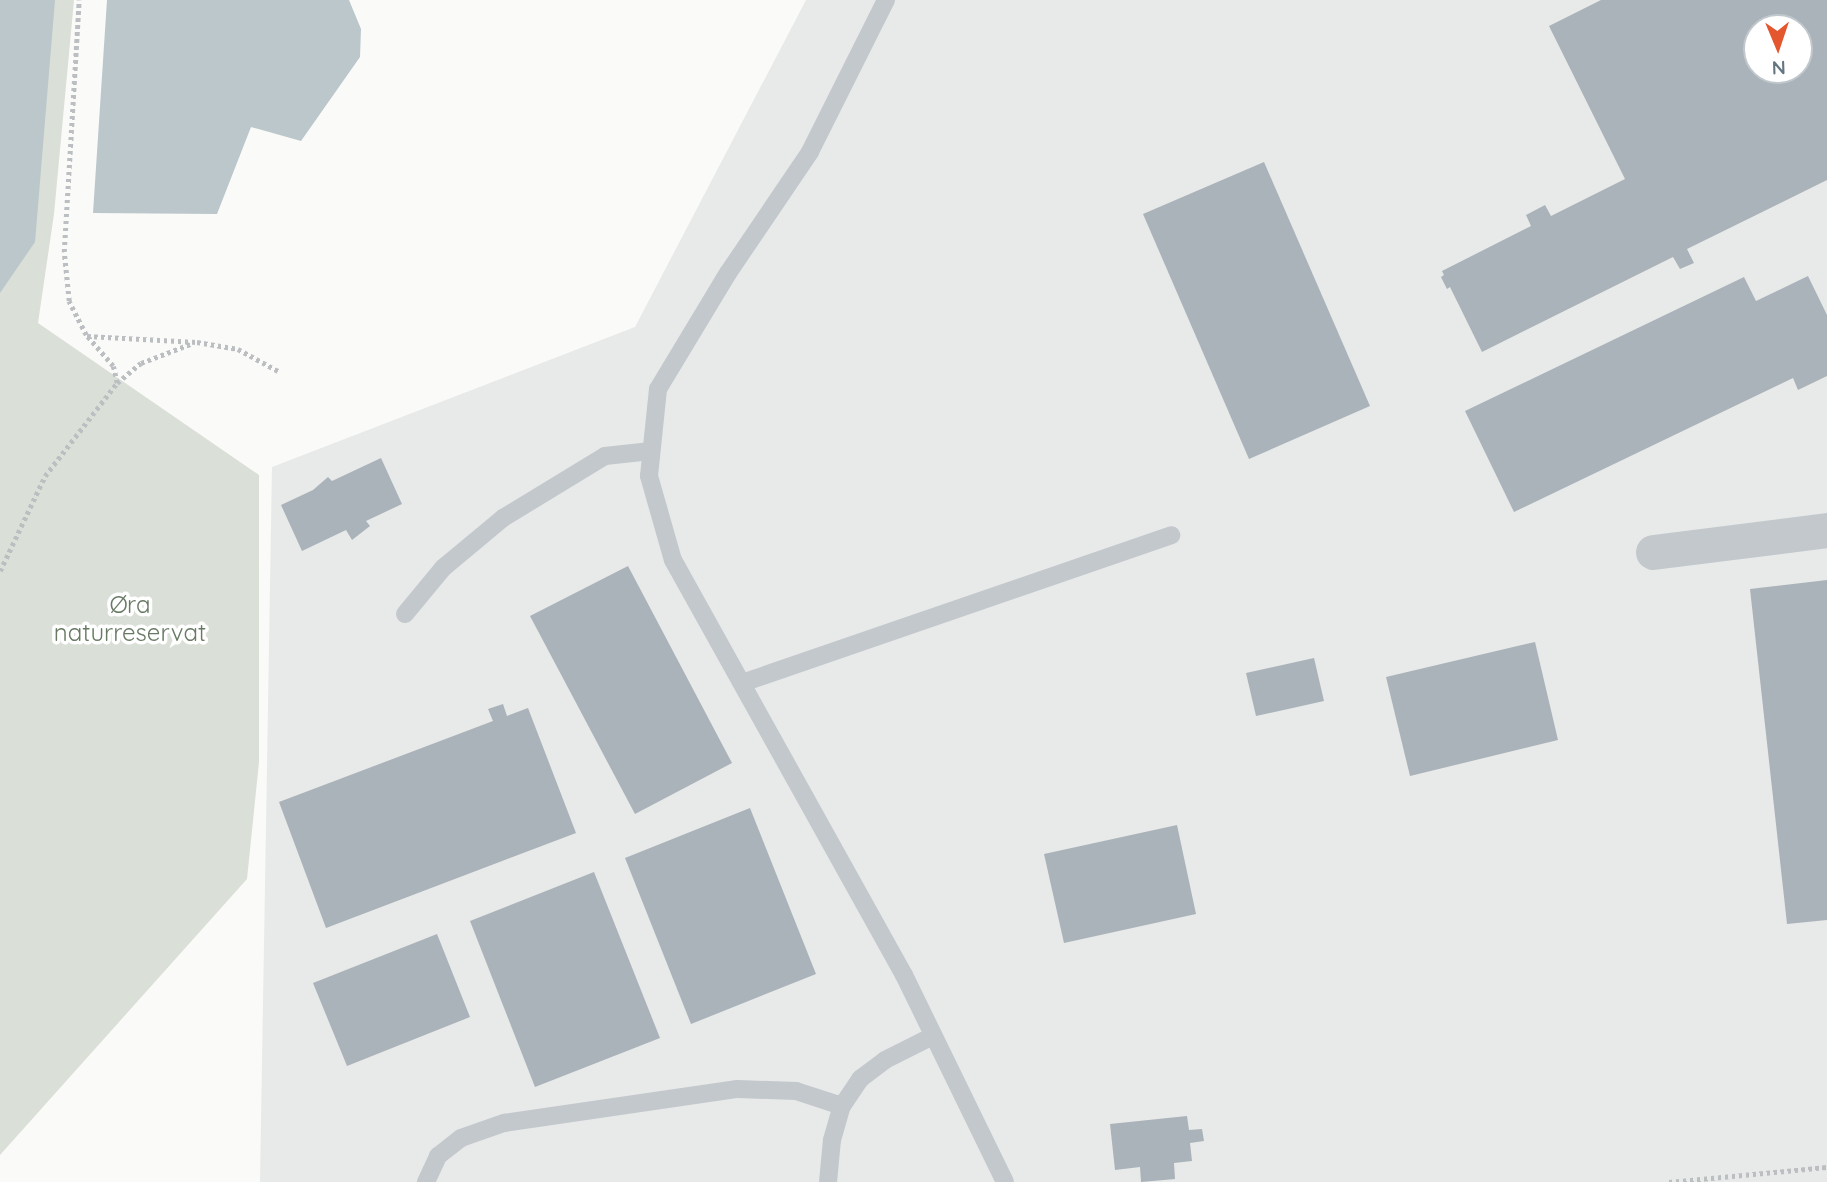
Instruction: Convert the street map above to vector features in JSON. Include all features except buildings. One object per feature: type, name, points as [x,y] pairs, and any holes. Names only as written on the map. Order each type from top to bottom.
[{"type":"street","points":[[1653,552],[1827,530]]},
{"type":"lane","points":[[886,0],[810,152],[728,273],[658,389],[649,476],[673,559],[904,975],[1005,1182]]},
{"type":"lane","points":[[405,614],[443,568],[503,518],[604,456],[651,451]]},
{"type":"lane","points":[[742,683],[1171,535]]},
{"type":"lane","points":[[828,1182],[832,1140],[842,1106],[860,1079],[885,1060],[933,1036]]},
{"type":"lane","points":[[426,1182],[438,1156],[461,1138],[504,1123],[738,1089],[796,1091],[842,1106]]},
{"type":"path","points":[[79,0],[64,252],[69,302],[86,335],[113,366],[117,383]]},
{"type":"path","points":[[86,335],[197,341],[238,349],[279,372]]},
{"type":"path","points":[[0,571],[45,476],[117,383],[141,363],[197,341]]},
{"type":"path","points":[[1669,1182],[1827,1167]]},
{"type":"shaded area","points":[[0,0],[55,0],[35,242],[0,293]]},
{"type":"shaded area","points":[[107,0],[349,0],[361,29],[360,57],[301,141],[251,127],[217,214],[93,213]]},
{"type":"shaded area","points":[[806,0],[1827,0],[1827,1182],[260,1182],[272,467],[635,327]]},
{"type":"green space","name":"Øra naturreservat","points":[[0,0],[74,0],[54,214],[38,323],[259,475],[259,762],[247,879],[0,1155]]}]
